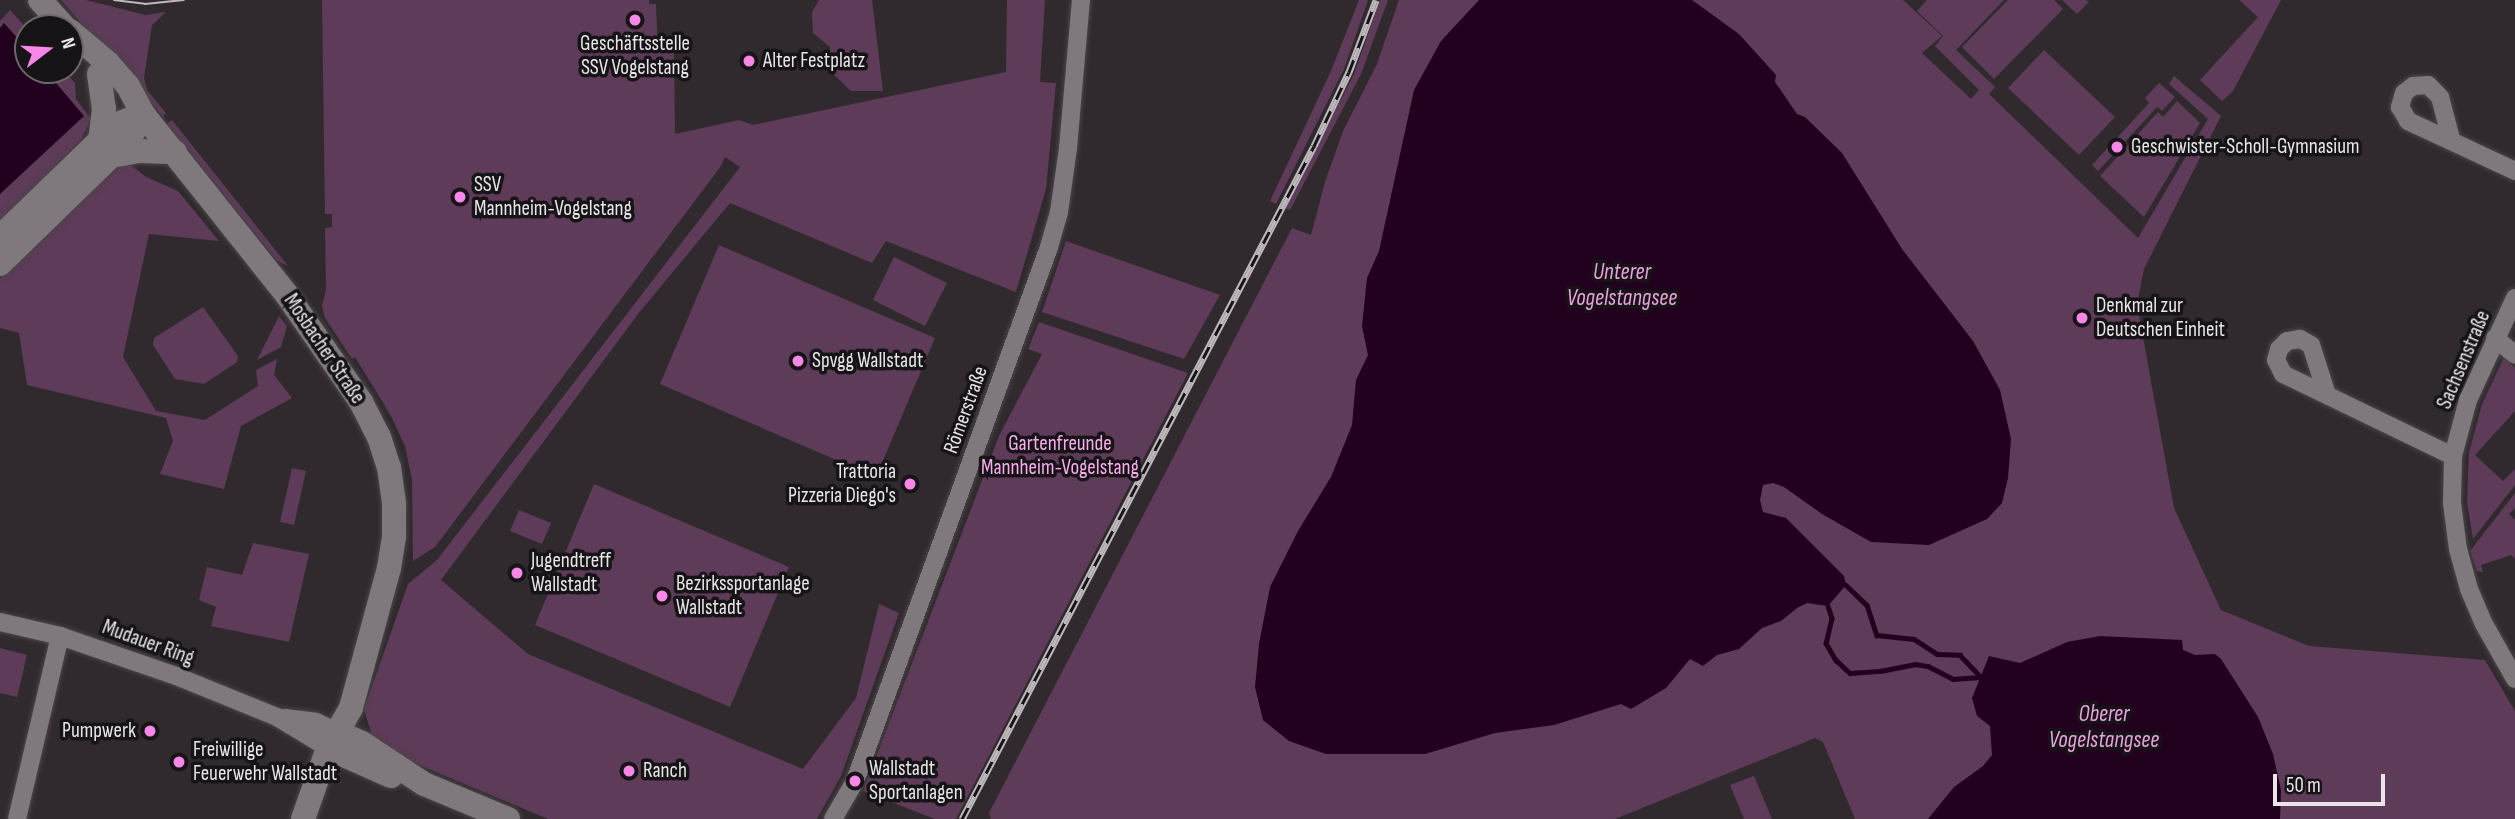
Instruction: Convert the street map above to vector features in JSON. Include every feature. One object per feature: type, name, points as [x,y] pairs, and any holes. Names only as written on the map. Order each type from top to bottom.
[{"type":"street","points":[[40,0],[53,14]]},
{"type":"street","name":"Römerstraße","points":[[833,819],[855,781],[1049,247],[1059,212],[1068,148],[1081,0]]},
{"type":"street","points":[[84,43],[108,63],[128,86],[143,114]]},
{"type":"street","points":[[84,53],[118,97],[143,114]]},
{"type":"street","points":[[99,74],[106,148]]},
{"type":"street","points":[[2451,139],[2440,97],[2428,85],[2413,86],[2404,93],[2400,107],[2408,121],[2515,171]]},
{"type":"street","points":[[0,264],[106,148],[123,122],[143,114]]},
{"type":"street","name":"Mosbacher Straße","points":[[143,114],[302,315],[361,402],[379,437],[389,467],[394,504],[394,537],[389,568],[373,625],[363,641],[338,705],[332,740],[303,819]]},
{"type":"street","points":[[0,237],[106,148],[175,152]]},
{"type":"street","name":"Sachsenstraße","points":[[2515,298],[2468,400],[2453,456],[2452,503],[2461,562],[2484,624],[2515,679]]},
{"type":"street","points":[[2495,338],[2515,355]]},
{"type":"street","points":[[2328,395],[2453,456]]},
{"type":"street","name":"Mudauer Ring","points":[[0,622],[60,636],[176,676],[332,740]]},
{"type":"street","points":[[17,819],[60,636]]},
{"type":"street","points":[[332,740],[396,777],[424,784],[508,819]]},
{"type":"green space","points":[[61,0],[86,0],[145,15],[166,12],[152,25],[144,78],[147,90],[166,113],[163,117],[84,26],[84,14],[73,14]]},
{"type":"green space","points":[[322,0],[649,0],[649,4],[656,4],[658,53],[674,52],[675,134],[739,120],[753,125],[1006,72],[1007,0],[1045,0],[1040,82],[1056,83],[1046,189],[1016,292],[886,241],[872,263],[730,203],[638,314],[441,580],[528,654],[803,769],[856,698],[879,604],[899,613],[841,776],[817,819],[548,819],[393,754],[372,736],[364,709],[408,584],[437,560],[740,167],[725,157],[721,166],[435,547],[413,561],[412,480],[405,446],[391,416],[355,357],[352,359],[325,318],[322,306],[326,290],[325,228],[332,227],[332,214],[325,214]]},
{"type":"green space","points":[[819,0],[872,0],[883,91],[851,91],[831,72],[830,47],[813,33],[812,12]]},
{"type":"green space","points":[[1359,0],[1368,0],[1344,69],[1276,204],[1270,201],[1331,71]]},
{"type":"green space","points":[[1380,0],[1388,0],[1361,74],[1290,210],[1285,208],[1354,74]]},
{"type":"green space","points":[[1399,0],[1903,0],[1942,36],[1922,53],[1971,99],[1979,90],[1935,46],[1943,36],[1917,11],[1927,0],[2004,0],[1956,50],[1995,87],[1989,94],[2138,238],[2208,119],[2169,84],[2174,76],[2221,116],[2144,269],[2137,304],[2174,508],[2221,610],[2309,646],[2485,660],[2515,711],[2515,819],[1855,819],[1823,742],[1815,738],[1615,819],[991,819],[989,813],[1292,228],[1311,235],[1325,182],[1343,131],[1377,64]]},
{"type":"green space","points":[[2008,0],[2054,0],[2063,9],[1994,79],[1962,47]]},
{"type":"green space","points":[[2062,0],[2086,0],[2089,2],[2077,14]]},
{"type":"green space","points":[[2239,0],[2281,0],[2233,91],[2222,101],[2200,80],[2258,17]]},
{"type":"green space","points":[[10,10],[14,14],[14,84],[75,84],[76,99],[91,119],[81,140],[0,222],[0,21]]},
{"type":"green space","points":[[2044,50],[2115,117],[2079,155],[2008,88]]},
{"type":"green space","points":[[2159,83],[2175,97],[2162,111],[2157,107],[2098,171],[2092,165],[2149,103],[2145,98]]},
{"type":"green space","points":[[2177,101],[2200,123],[2144,217],[2100,176],[2158,112],[2163,117]]},
{"type":"green space","points":[[172,120],[288,266],[276,260],[167,124]]},
{"type":"green space","points":[[126,161],[146,177],[178,191],[219,241],[149,234],[123,357],[156,411],[205,420],[258,386],[256,370],[277,359],[274,375],[292,398],[241,426],[224,489],[160,474],[173,441],[166,418],[27,385],[19,333],[0,328],[0,278],[97,182]]},
{"type":"green space","points":[[1066,241],[1220,295],[1184,359],[1042,312]]},
{"type":"green space","name":"Spvgg Wallstadt","points":[[719,245],[935,338],[876,477],[660,384]]},
{"type":"green space","points":[[894,257],[947,283],[925,326],[873,300]]},
{"type":"green space","points":[[203,307],[238,356],[237,362],[204,384],[175,379],[153,345],[154,338]]},
{"type":"green space","points":[[279,316],[287,326],[281,347],[257,360]]},
{"type":"green space","name":"Gartenfreunde Mannheim-Vogelstang","points":[[1039,322],[1188,373],[956,819],[935,819],[863,791],[999,436],[1042,354],[1028,349]]},
{"type":"green space","points":[[2504,357],[2515,368],[2515,411],[2475,455],[2503,481],[2515,469],[2515,485],[2473,539],[2467,502],[2469,452],[2482,404]]},
{"type":"green space","points":[[292,468],[306,471],[294,525],[280,522]]},
{"type":"green space","name":"Bezirkssportanlage Wallstadt","points":[[594,484],[789,567],[730,707],[535,625]]},
{"type":"green space","points":[[2515,493],[2515,508],[2509,514],[2515,520],[2515,559],[2511,555],[2481,565],[2483,572],[2477,571],[2470,551]]},
{"type":"green space","points":[[519,510],[551,523],[542,544],[510,531]]},
{"type":"green space","points":[[253,543],[309,554],[289,642],[211,626],[216,607],[199,600],[207,567],[242,575]]},
{"type":"green space","points":[[0,648],[27,655],[17,697],[0,693]]},
{"type":"green space","points":[[1754,776],[1772,819],[1744,819],[1730,785]]},
{"type":"water","name":"Unterer Vogelstangsee","points":[[1479,0],[1692,0],[1739,34],[1776,75],[1775,82],[1797,114],[1805,117],[1842,153],[1902,249],[1973,341],[2000,390],[2011,439],[2008,478],[2002,503],[1987,519],[1929,545],[1871,542],[1822,514],[1784,487],[1773,483],[1763,485],[1760,500],[1763,512],[1786,518],[1844,576],[1846,585],[1828,606],[1807,603],[1781,621],[1762,628],[1739,649],[1717,655],[1703,666],[1690,659],[1666,688],[1631,709],[1621,704],[1554,725],[1495,733],[1425,754],[1326,754],[1289,741],[1263,720],[1255,687],[1259,644],[1270,587],[1298,531],[1331,477],[1352,425],[1356,380],[1368,355],[1362,326],[1367,278],[1379,251],[1414,90],[1441,41]]},
{"type":"water","points":[[4,23],[14,34],[14,84],[57,84],[84,116],[0,194],[0,28]]},
{"type":"water","name":"Oberer Vogelstangsee","points":[[2100,636],[2182,640],[2183,650],[2195,655],[2215,654],[2221,659],[2258,717],[2273,754],[2281,790],[2280,819],[1928,819],[1954,787],[1983,766],[1992,755],[1990,726],[1977,716],[1972,698],[1989,656],[2020,663],[2067,642]]},
{"type":"waterway","points":[[1846,585],[1867,605],[1877,635],[1914,639],[1937,654],[1960,655],[1980,676]]},
{"type":"waterway","points":[[1828,606],[1832,618],[1826,643],[1836,660],[1850,673],[1880,671],[1915,664],[1928,666],[1953,679],[1980,677]]},
{"type":"tram line","points":[[114,0],[145,4],[184,0]]},
{"type":"railway","points":[[962,819],[1314,146],[1349,72],[1376,0]]},
{"type":"place","name":"Geschäftsstelle SSV Vogelstang","points":[[635,20]]},
{"type":"place","name":"Alter Festplatz","points":[[749,61]]},
{"type":"place","name":"Geschwister-Scholl-Gymnasium","points":[[2117,147]]},
{"type":"place","name":"SSV Mannheim-Vogelstang","points":[[460,197]]},
{"type":"place","name":"Denkmal zur Deutschen Einheit","points":[[2082,318]]},
{"type":"place","name":"Spvgg Wallstadt","points":[[798,361]]},
{"type":"place","name":"Trattoria Pizzeria Diego's","points":[[910,484]]},
{"type":"place","name":"Jugendtreff Wallstadt","points":[[517,573]]},
{"type":"place","name":"Bezirkssportanlage Wallstadt","points":[[662,596]]},
{"type":"place","name":"Pumpwerk","points":[[150,731]]},
{"type":"place","name":"Freiwillige Feuerwehr Wallstadt","points":[[179,762]]},
{"type":"place","name":"Ranch","points":[[629,771]]},
{"type":"place","name":"Wallstadt Sportanlagen","points":[[855,781]]}]
